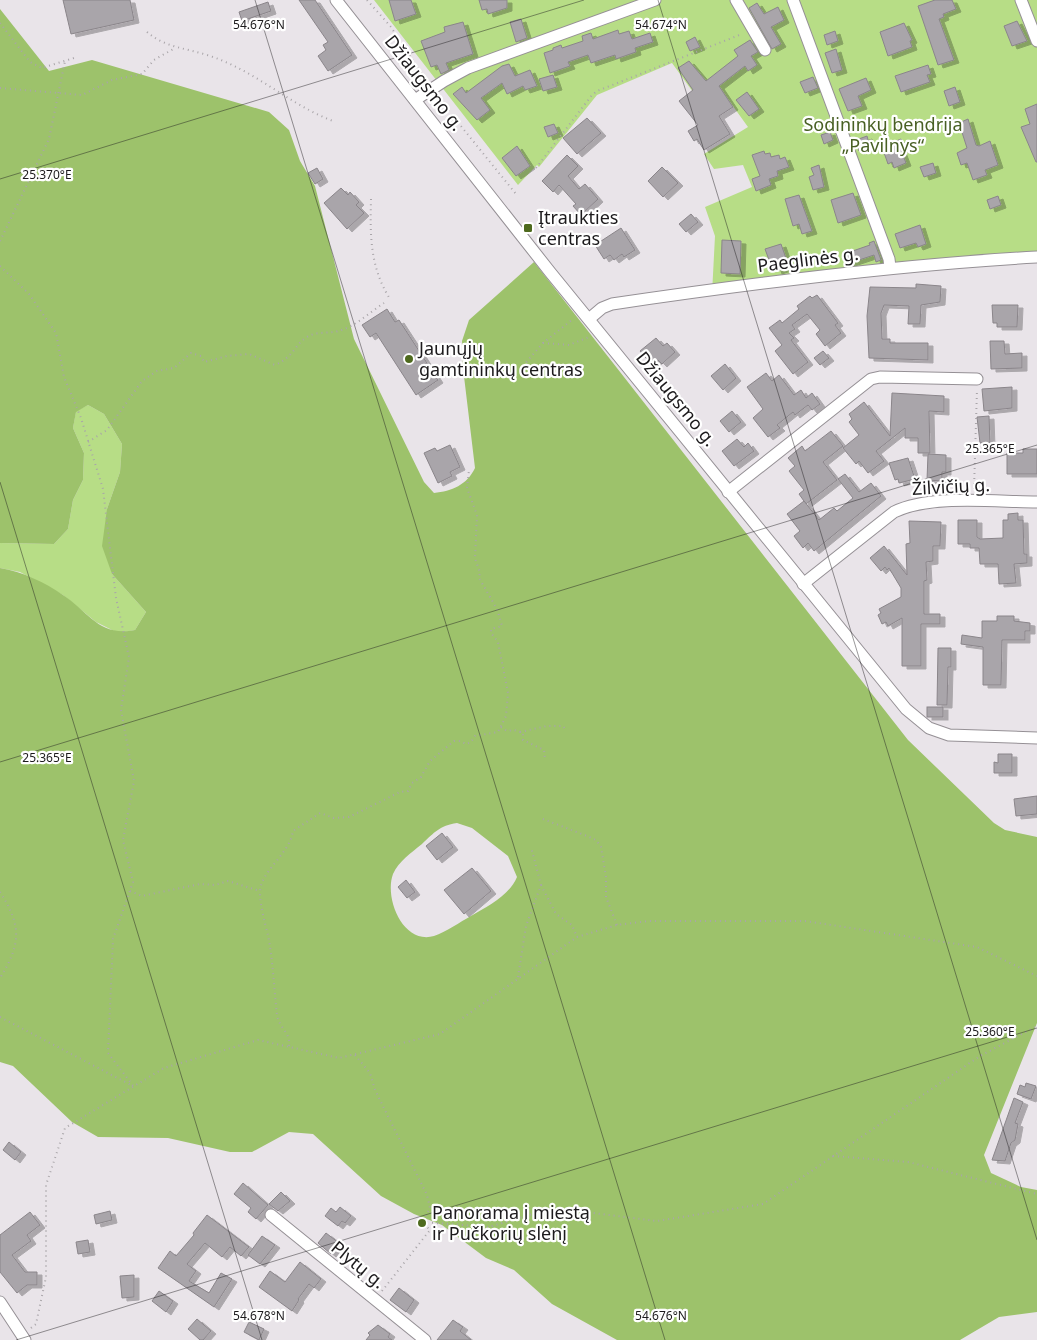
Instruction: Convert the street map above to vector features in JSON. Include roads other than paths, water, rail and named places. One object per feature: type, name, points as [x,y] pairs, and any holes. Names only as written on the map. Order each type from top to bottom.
[{"type":"street","name":"Džiaugsmo g.","points":[[336,0],[598,331],[906,709],[938,733],[962,737],[1037,738]]},
{"type":"street","points":[[415,100],[468,68],[655,0]]},
{"type":"street","points":[[736,0],[765,50]]},
{"type":"street","points":[[793,0],[889,259],[890,267]]},
{"type":"street","points":[[1021,0],[1037,41]]},
{"type":"street","name":"Paeglinės g.","points":[[585,314],[612,304],[890,267],[1037,257]]},
{"type":"street","points":[[728,492],[871,378],[977,379]]},
{"type":"street","name":"Žilvičių g.","points":[[803,584],[894,512],[903,507],[932,502],[1037,502]]},
{"type":"street","name":"Plytų g.","points":[[271,1215],[425,1340]]},
{"type":"street","points":[[0,1302],[24,1338]]},
{"type":"place","name":"Įtraukties centras","points":[[528,228]]},
{"type":"place","name":"Jaunųjų gamtininkų centras","points":[[409,359]]},
{"type":"place","name":"Panorama į miestą ir Pučkorių slėnį","points":[[422,1223]]},
{"type":"park label","name":"Sodininkų bendrija „Pavilnys“","points":[[883,135]]}]
